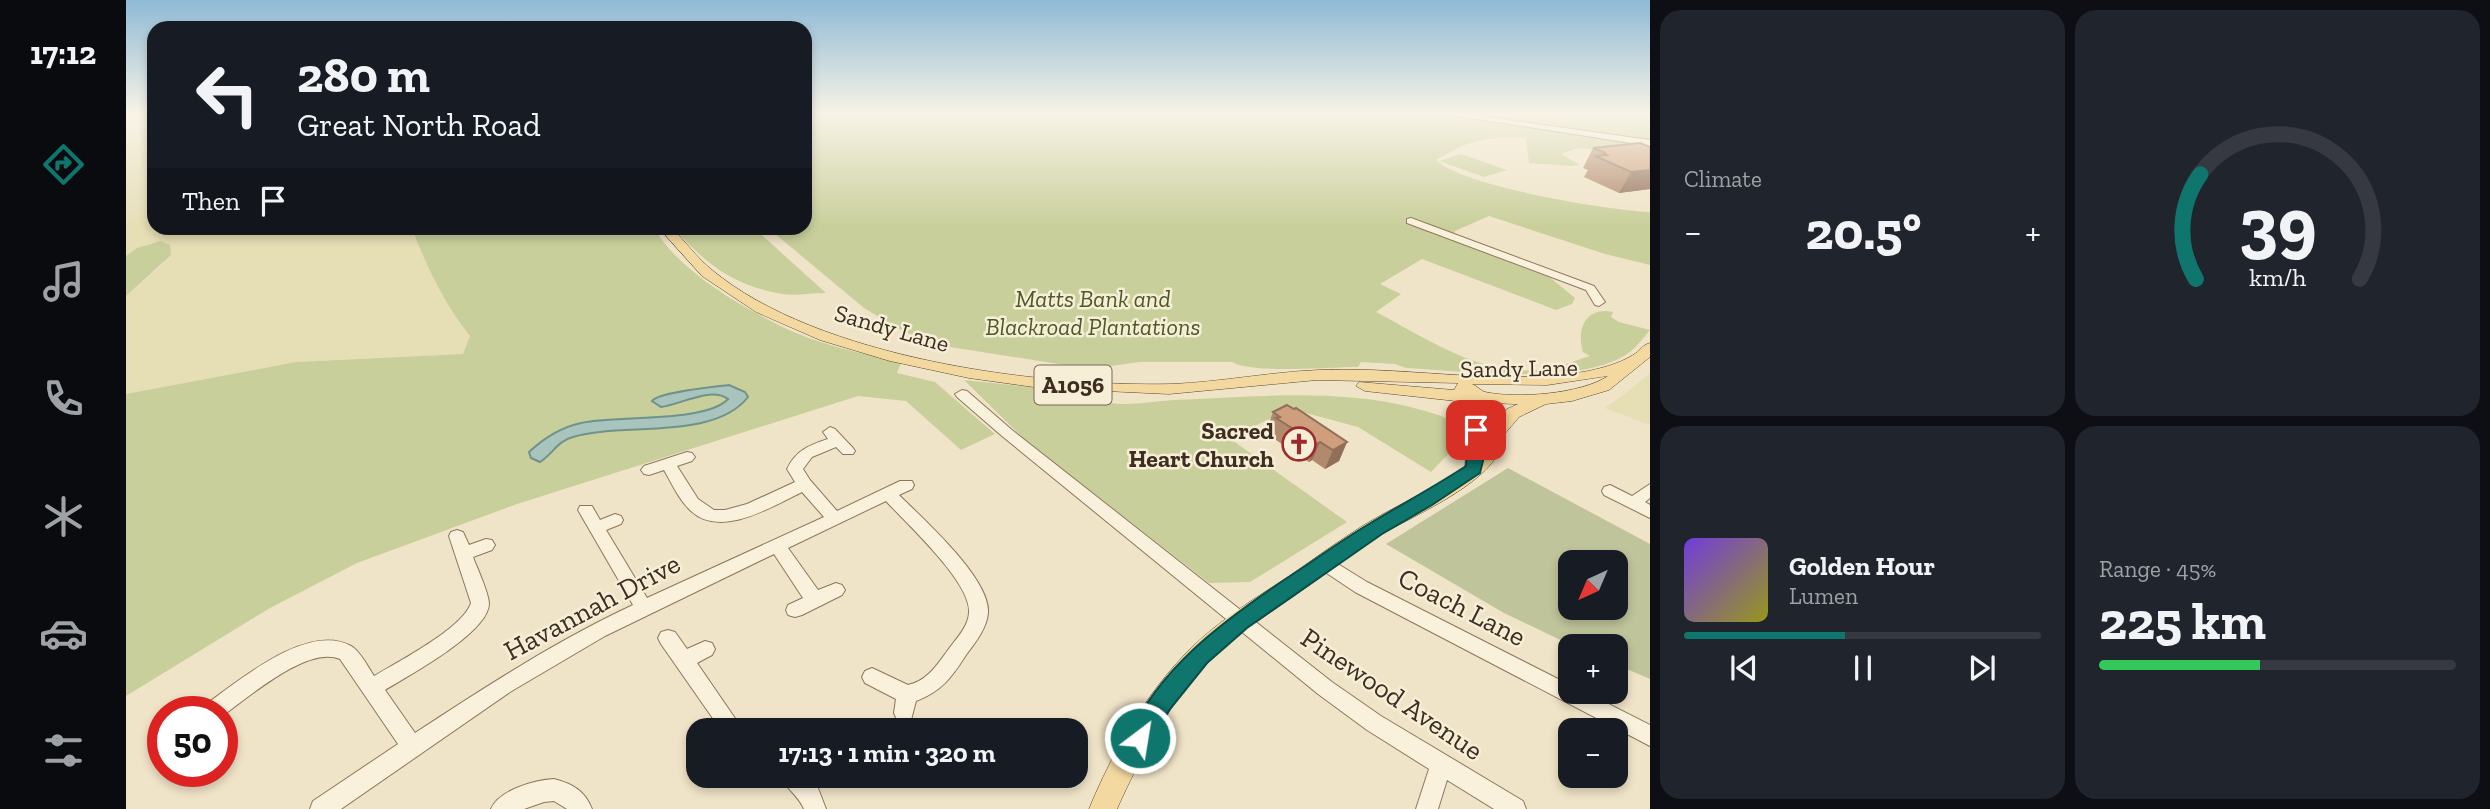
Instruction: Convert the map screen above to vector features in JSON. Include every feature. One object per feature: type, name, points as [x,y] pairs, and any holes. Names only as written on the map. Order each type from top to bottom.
[{"type":"main road","name":"Sandy Lane","points":[[671,235],[692,260],[731,289],[796,323],[864,348],[923,364],[1005,380],[1130,388],[1335,384],[1550,397],[1598,389],[1621,375],[1644,354]]},
{"type":"main road","name":"Sandy Lane","points":[[1224,386],[1297,376],[1354,375],[1538,381],[1601,373],[1644,354]]},
{"type":"main road","points":[[1354,375],[1469,392],[1555,387],[1580,382],[1601,373]]},
{"type":"main road","points":[[1413,390],[1451,406],[1485,433]]},
{"type":"main road","points":[[1103,809],[1118,775],[1161,702],[1199,656],[1240,622],[1325,563],[1474,468],[1491,451],[1469,392]]},
{"type":"main road","points":[[1485,433],[1513,412],[1550,397]]},
{"type":"street","points":[[1411,221],[1590,288],[1599,302]]},
{"type":"street","points":[[962,394],[1240,622]]},
{"type":"street","points":[[834,518],[804,484],[795,469],[799,459],[839,441]]},
{"type":"street","points":[[649,470],[687,457]]},
{"type":"street","points":[[668,464],[698,509],[711,516],[737,514],[804,484]]},
{"type":"street","name":"Havannah Drive","points":[[321,809],[558,653],[643,607],[906,485]]},
{"type":"street","points":[[1633,503],[1650,489]]},
{"type":"street","points":[[1610,491],[1650,512]]},
{"type":"street","points":[[872,677],[906,703],[940,678],[976,622],[979,608],[972,584],[887,493]]},
{"type":"street","points":[[586,510],[643,607]]},
{"type":"street","points":[[596,528],[615,520]]},
{"type":"street","points":[[371,688],[463,630],[478,615],[480,603],[459,545],[486,545]]},
{"type":"street","points":[[777,545],[815,600]]},
{"type":"street","name":"Coach Lane","points":[[1325,563],[1361,587],[1650,736]]},
{"type":"street","points":[[795,610],[836,590]]},
{"type":"street","name":"Pinewood Avenue","points":[[1240,622],[1374,723],[1515,809]]},
{"type":"street","points":[[668,638],[724,718]]},
{"type":"street","points":[[236,696],[299,655],[322,646],[344,649],[412,748]]},
{"type":"street","points":[[684,661],[705,649]]},
{"type":"street","points":[[1427,809],[1441,765]]},
{"type":"street","points":[[805,788],[815,809]]},
{"type":"street","points":[[502,809],[526,795],[551,789],[572,797],[581,809]]},
{"type":"shaded area","points":[[126,152],[147,152],[147,235],[415,235],[456,317],[470,336],[463,354],[296,362],[126,394],[126,296],[164,263],[168,243],[161,241],[137,248],[126,256]]},
{"type":"shaded area","points":[[1650,373],[1650,425],[1605,408],[1626,393]]},
{"type":"green space","name":"Matts Bank and Blackroad Plantations","points":[[812,152],[1452,152],[1436,160],[1475,179],[1571,202],[1650,212],[1650,265],[1605,254],[1489,216],[1455,231],[1452,240],[1547,275],[1575,298],[1572,304],[1556,310],[1422,259],[1380,284],[1401,294],[1376,312],[1459,355],[1503,369],[1554,367],[1590,356],[1583,352],[1581,335],[1585,321],[1596,312],[1613,312],[1611,317],[1619,322],[1650,330],[1631,351],[1611,362],[1555,373],[1490,373],[1406,368],[1395,364],[1361,362],[1358,367],[1292,369],[1256,368],[1232,362],[1140,362],[1090,369],[931,344],[864,308],[776,235],[812,235]]},
{"type":"green space","points":[[1528,152],[1567,152],[1561,154],[1580,165],[1572,166],[1529,163]]},
{"type":"green space","points":[[1608,152],[1650,152],[1650,157]]},
{"type":"green space","points":[[1461,154],[1507,170],[1484,177],[1439,161]]},
{"type":"green space","points":[[415,235],[659,235],[698,275],[737,302],[809,338],[901,363],[897,373],[935,382],[995,434],[961,450],[906,401],[858,396],[517,504],[357,563],[270,608],[126,696],[126,394],[296,362],[463,354],[470,336],[436,284]]},
{"type":"green space","points":[[681,235],[762,235],[826,293],[782,294],[749,285],[721,271]]},
{"type":"green space","points":[[161,241],[170,245],[171,255],[126,296],[126,256],[137,248]]},
{"type":"green space","points":[[964,380],[1086,393],[1118,404],[1295,395],[1385,402],[1435,414],[1453,423],[1451,451],[1431,472],[1358,427],[1291,409],[1229,438],[1347,522],[1250,582],[1209,583],[1025,440]]},
{"type":"green space","points":[[1508,468],[1650,544],[1650,679],[1628,670],[1628,634],[1558,634],[1558,639],[1504,613],[1386,544]]},
{"type":"water","points":[[729,385],[745,392],[748,397],[733,411],[713,420],[666,428],[573,437],[540,462],[531,458],[529,452],[534,447],[567,427],[596,421],[700,412],[717,407],[728,399],[713,394],[704,395],[661,407],[652,401],[675,393]]},
{"type":"building","points":[[1603,152],[1650,152],[1650,170],[1631,172],[1595,156],[1607,155],[1603,153],[1606,153]]},
{"type":"building","points":[[1287,405],[1296,408],[1347,442],[1333,450],[1320,442],[1317,444],[1276,418],[1280,417],[1273,412]]},
{"type":"place","name":"Sacred Heart Church","points":[[1299,444]]},
{"type":"route","points":[[1140,738],[1161,702],[1199,656],[1240,622],[1375,529],[1426,501],[1474,468],[1478,440],[1476,430]]}]
